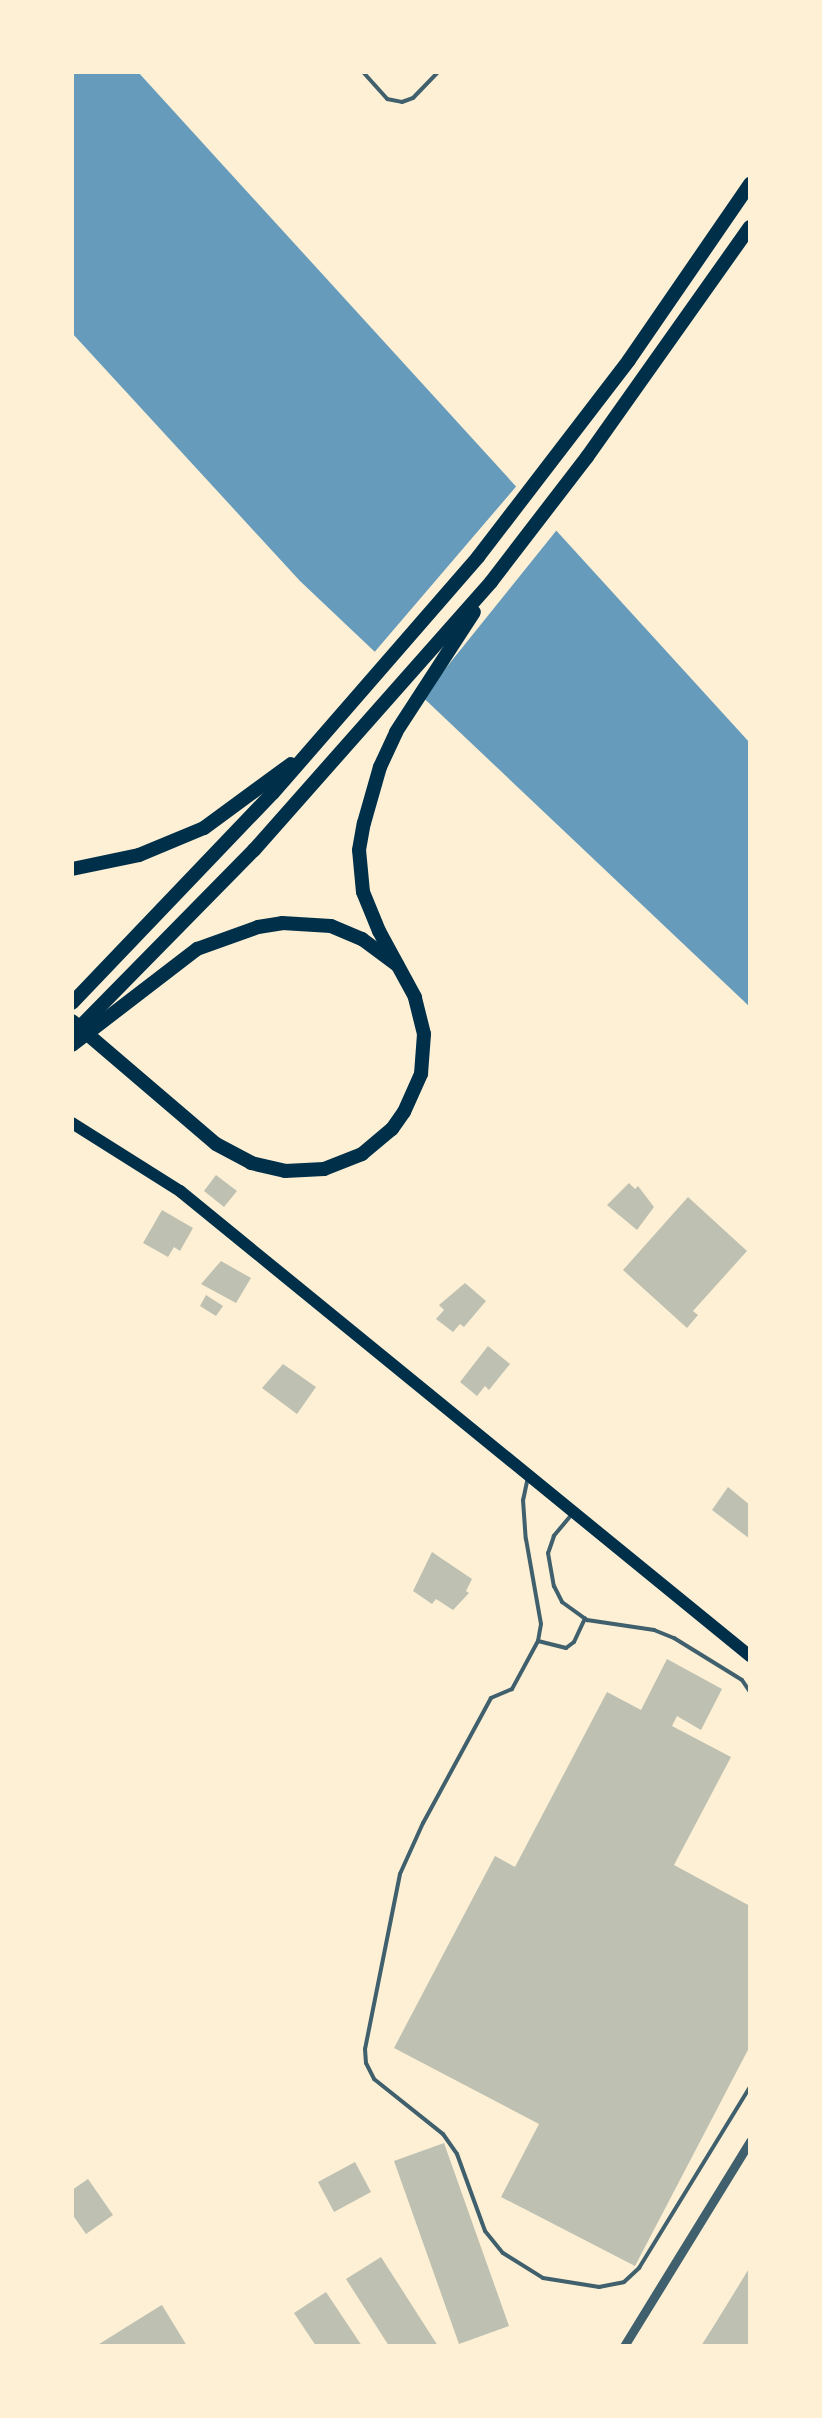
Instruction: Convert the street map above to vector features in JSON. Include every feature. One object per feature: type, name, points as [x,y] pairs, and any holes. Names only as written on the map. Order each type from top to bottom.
[{"type":"highway","points":[[76,999],[195,878],[320,742],[468,569],[548,468],[711,243],[750,184]]},
{"type":"highway","points":[[72,1045],[337,758],[491,582],[587,457],[750,227]]},
{"type":"highway","points":[[72,1021],[233,1155],[269,1169],[324,1169],[362,1154],[385,1135],[404,1112],[418,1084],[424,1034],[415,997],[366,902],[359,850],[370,796],[396,732],[454,646],[491,582]]},
{"type":"highway","points":[[72,869],[139,855],[204,828],[320,742]]},
{"type":"highway","points":[[72,1035],[197,949],[258,927],[282,923],[331,926],[362,939],[400,968]]},
{"type":"main road","points":[[72,1123],[180,1191],[750,1656]]},
{"type":"street","points":[[624,2346],[750,2141]]},
{"type":"lane","points":[[363,72],[387,99],[402,102],[413,98],[438,72]]},
{"type":"lane","points":[[529,1474],[523,1500],[526,1539],[541,1624],[538,1641],[512,1689],[491,1698],[423,1823],[400,1874],[365,2049],[366,2063],[374,2079],[443,2134],[457,2154],[485,2231],[503,2253],[543,2278],[599,2287],[624,2282],[639,2268],[750,2087]]},
{"type":"lane","points":[[575,1511],[554,1536],[548,1553],[549,1567],[562,1602],[585,1618],[605,1625],[654,1630],[674,1638],[742,1680],[750,1692]]},
{"type":"lane","points":[[538,1641],[566,1648],[578,1636],[585,1618]]},
{"type":"water","points":[[72,72],[138,72],[750,743],[750,1007],[300,581],[72,333]]},
{"type":"pier","points":[[520,482],[560,526],[441,674],[417,697],[372,655]]},
{"type":"building","points":[[216,1175],[237,1191],[224,1207],[204,1191]]},
{"type":"building","points":[[629,1183],[635,1189],[638,1186],[654,1207],[637,1230],[607,1205]]},
{"type":"building","points":[[688,1197],[747,1251],[693,1311],[698,1315],[687,1328],[623,1270]]},
{"type":"building","points":[[162,1210],[193,1228],[180,1251],[174,1247],[168,1257],[143,1243]]},
{"type":"building","points":[[221,1261],[251,1278],[236,1303],[201,1284]]},
{"type":"building","points":[[465,1283],[486,1301],[464,1327],[460,1324],[453,1332],[436,1319],[444,1310],[439,1305]]},
{"type":"building","points":[[206,1295],[223,1306],[216,1316],[200,1306]]},
{"type":"building","points":[[488,1346],[510,1364],[489,1390],[485,1386],[477,1396],[460,1382]]},
{"type":"building","points":[[283,1364],[316,1387],[297,1414],[262,1388]]},
{"type":"building","points":[[728,1487],[750,1505],[750,1539],[712,1510]]},
{"type":"building","points":[[432,1552],[472,1579],[466,1591],[469,1593],[453,1610],[436,1599],[432,1604],[413,1591]]},
{"type":"building","points":[[667,1659],[722,1689],[701,1730],[677,1716],[672,1726],[731,1757],[674,1865],[750,1906],[750,2046],[635,2266],[501,2197],[539,2124],[394,2048],[495,1856],[515,1867],[607,1692],[641,1710]]},
{"type":"building","points":[[444,2143],[509,2326],[459,2344],[394,2161]]},
{"type":"building","points":[[355,2162],[371,2192],[334,2212],[318,2182]]},
{"type":"building","points":[[88,2179],[113,2215],[86,2234],[72,2214],[72,2190]]},
{"type":"building","points":[[381,2257],[438,2346],[389,2346],[346,2279]]},
{"type":"building","points":[[750,2267],[750,2346],[701,2346],[715,2324]]},
{"type":"building","points":[[326,2292],[362,2346],[316,2346],[294,2313]]},
{"type":"building","points":[[160,2306],[187,2346],[96,2346]]}]
